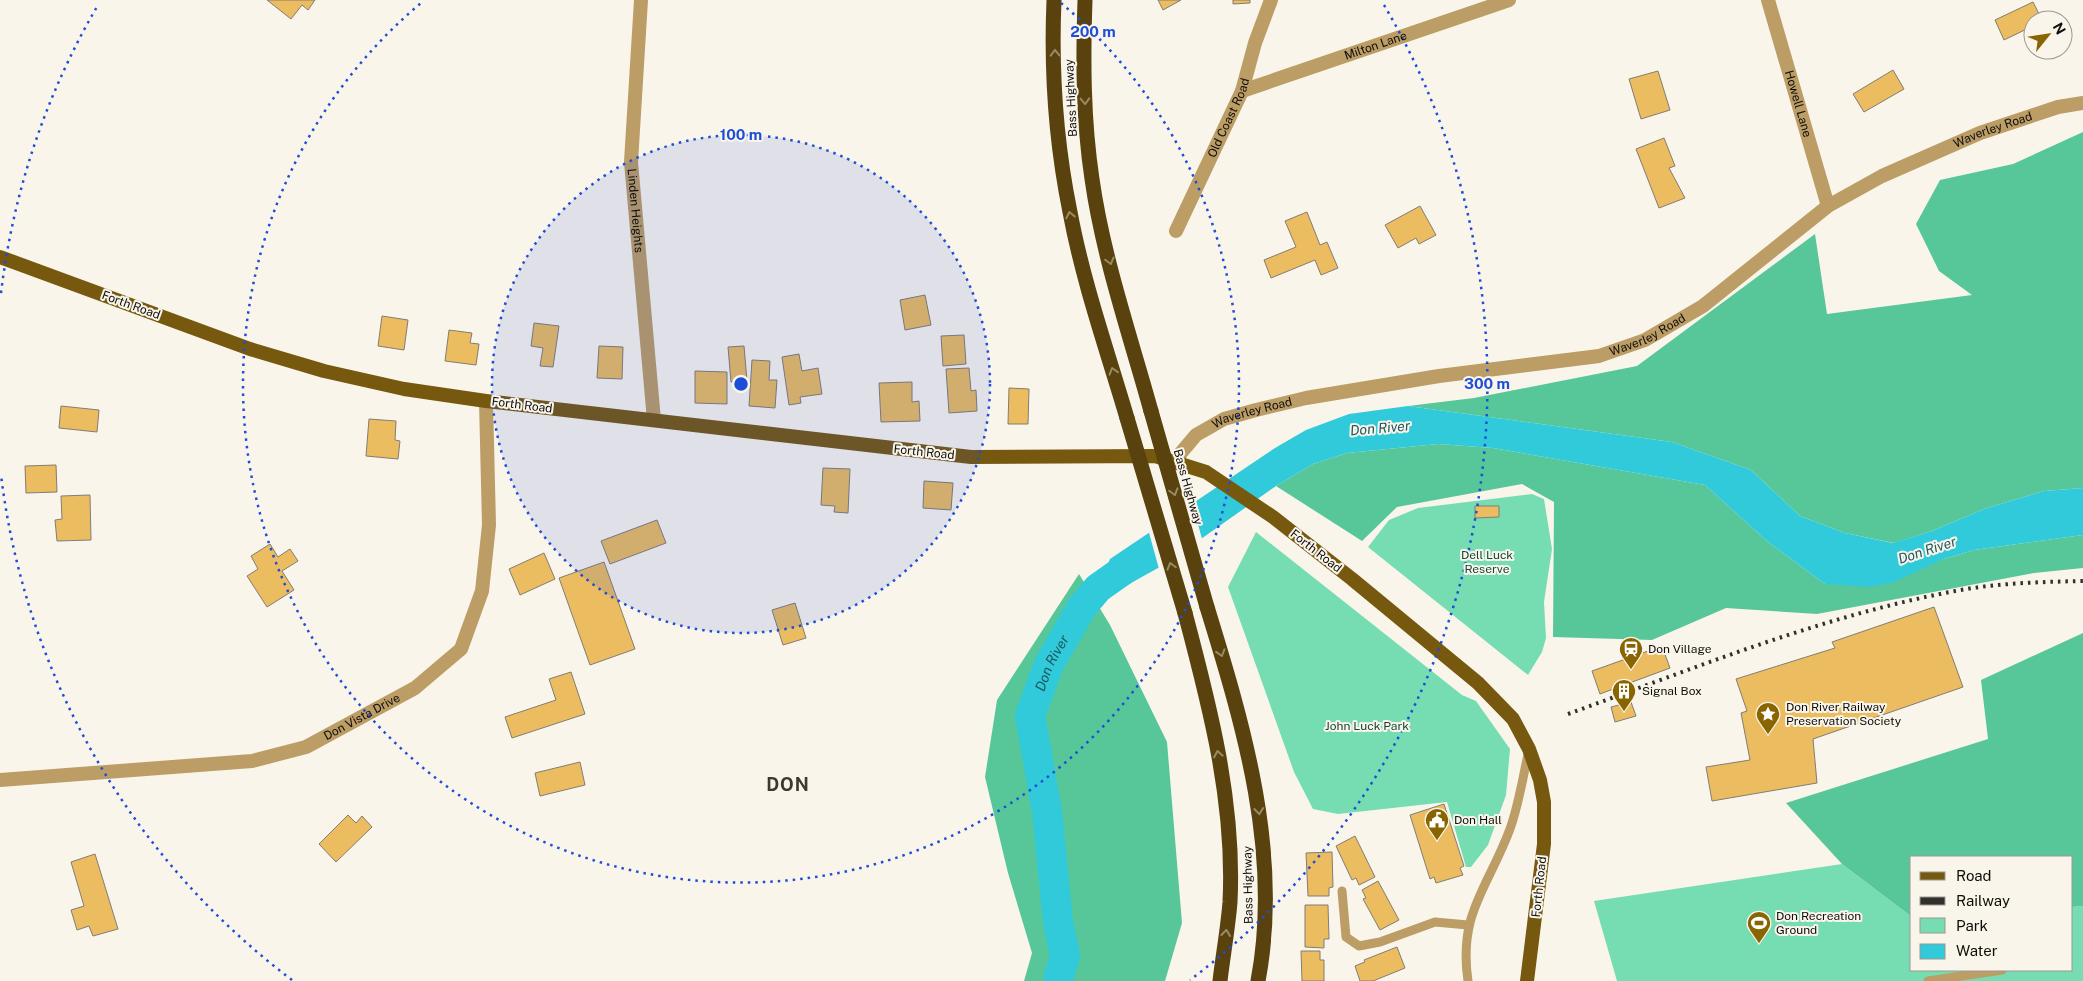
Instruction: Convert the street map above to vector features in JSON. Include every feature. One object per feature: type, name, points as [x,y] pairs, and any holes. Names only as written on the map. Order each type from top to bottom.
[{"type":"highway","name":"Bass Highway","points":[[1054,0],[1057,116],[1070,213],[1092,302],[1185,613],[1207,695],[1226,800],[1230,902],[1220,981]]},
{"type":"highway","name":"Bass Highway","points":[[1085,0],[1083,59],[1085,102],[1092,180],[1106,250],[1232,689],[1258,802],[1263,850],[1265,911],[1258,981]]},
{"type":"main road","name":"Forth Road","points":[[0,257],[278,357],[324,371],[404,389],[486,401],[971,457],[1155,456],[1206,472],[1273,517],[1478,682],[1505,708],[1529,749],[1540,780],[1545,822],[1537,908],[1527,981]]},
{"type":"street","name":"Linden Heights","points":[[641,0],[631,162],[654,420]]},
{"type":"street","name":"Old Coast Road","points":[[1176,231],[1242,91],[1255,43],[1272,0]]},
{"type":"street","name":"Milton Lane","points":[[1242,91],[1509,0]]},
{"type":"street","name":"Howell Lane","points":[[1768,0],[1828,206]]},
{"type":"street","name":"Waverley Road","points":[[1178,463],[1180,454],[1196,435],[1224,419],[1256,410],[1306,398],[1439,376],[1599,356],[1645,340],[1703,306],[1828,206],[1882,176],[1980,132],[2058,107],[2083,103]]},
{"type":"street","name":"Don Vista Drive","points":[[0,780],[252,760],[306,747],[415,688],[461,649],[482,590],[489,525],[486,401]]},
{"type":"lane","points":[[1468,981],[1465,945],[1468,925],[1473,909],[1510,827],[1529,749]]},
{"type":"lane","points":[[1342,891],[1346,937],[1359,946],[1380,942],[1435,922],[1468,925]]},
{"type":"lane","points":[[1928,981],[1995,971]]},
{"type":"green space","points":[[2083,132],[2083,488],[2044,491],[1984,509],[1932,531],[1894,543],[1845,533],[1800,516],[1751,470],[1672,442],[1408,406],[1474,398],[1637,366],[1815,234],[1827,314],[1972,295],[1939,271],[1916,224],[1940,180],[2013,164]]},
{"type":"green space","points":[[1438,444],[1493,448],[1705,485],[1768,542],[1825,584],[1944,559],[1974,550],[2083,535],[2083,568],[2034,573],[1817,614],[1726,608],[1652,640],[1553,637],[1554,502],[1522,484],[1397,507],[1362,541],[1276,486],[1313,464],[1347,453]]},
{"type":"green space","name":"Dell Luck Reserve","points":[[1532,494],[1544,499],[1552,549],[1544,602],[1546,638],[1542,652],[1528,675],[1368,547],[1389,520],[1418,508]]},
{"type":"green space","name":"John Luck Park","points":[[1256,532],[1462,695],[1476,701],[1510,749],[1506,795],[1488,845],[1471,867],[1466,867],[1447,802],[1338,814],[1313,809],[1294,772],[1228,587]]},
{"type":"green space","points":[[1079,574],[1110,625],[1167,742],[1182,923],[1165,981],[1024,981],[1032,953],[1008,873],[985,777],[997,700]]},
{"type":"green space","points":[[2083,633],[2083,906],[2073,907],[2073,856],[1910,856],[1910,915],[1842,864],[1786,803],[1988,739],[1981,680]]},
{"type":"green space","name":"Don Recreation Ground","points":[[1842,864],[1910,915],[1910,971],[2073,971],[2073,907],[2083,906],[2083,981],[1617,981],[1594,901]]},
{"type":"water","points":[[1408,406],[1672,442],[1751,470],[1800,516],[1845,533],[1893,543],[1932,531],[1984,509],[2044,491],[2083,488],[2083,535],[1974,550],[1944,559],[1894,582],[1871,587],[1825,584],[1768,542],[1705,485],[1493,448],[1438,444],[1347,453],[1313,464],[1276,486],[1167,563],[1122,588],[1098,588],[1110,559],[1275,448],[1306,430],[1349,414]]},
{"type":"pier","points":[[1191,500],[1203,542],[1159,569],[1148,529]]},
{"type":"building","points":[[267,0],[315,0],[308,10],[302,5],[291,19]]},
{"type":"building","points":[[1158,0],[1181,0],[1163,10]]},
{"type":"building","points":[[1233,0],[1250,0],[1250,3],[1233,4]]},
{"type":"building","points":[[2033,2],[2037,10],[2023,10],[2023,31],[2004,40],[1995,20]]},
{"type":"building","points":[[1893,70],[1904,89],[1864,112],[1853,94]]},
{"type":"building","points":[[1658,71],[1670,110],[1641,119],[1629,79]]},
{"type":"building","points":[[1664,138],[1675,166],[1669,168],[1685,198],[1659,208],[1636,149]]},
{"type":"building","points":[[1420,206],[1436,235],[1419,244],[1416,238],[1398,248],[1385,225]]},
{"type":"building","points":[[1307,212],[1320,245],[1327,242],[1338,268],[1321,275],[1315,260],[1271,278],[1264,260],[1296,247],[1285,221]]},
{"type":"building","points":[[925,295],[931,325],[905,330],[900,300]]},
{"type":"building","points":[[382,316],[408,320],[404,350],[378,346]]},
{"type":"building","points":[[534,323],[559,326],[553,367],[540,366],[543,348],[531,346]]},
{"type":"building","points":[[449,330],[472,333],[470,343],[479,344],[476,365],[445,361]]},
{"type":"building","points":[[964,335],[966,364],[943,366],[941,336]]},
{"type":"building","points":[[599,346],[623,347],[622,379],[597,378]]},
{"type":"building","points":[[744,346],[747,381],[731,382],[728,347]]},
{"type":"building","points":[[799,354],[802,371],[818,368],[822,394],[800,397],[801,403],[789,405],[782,357]]},
{"type":"building","points":[[752,360],[770,361],[769,380],[777,380],[775,408],[749,406]]},
{"type":"building","points":[[969,368],[971,391],[976,390],[977,411],[949,413],[946,369]]},
{"type":"building","points":[[695,371],[727,372],[727,404],[695,403]]},
{"type":"building","points":[[912,382],[912,402],[919,401],[920,421],[881,422],[879,383]]},
{"type":"building","points":[[1009,388],[1029,389],[1028,424],[1008,424]]},
{"type":"building","points":[[61,406],[99,410],[97,432],[59,428]]},
{"type":"building","points":[[369,419],[396,421],[395,440],[400,441],[398,459],[366,456]]},
{"type":"building","points":[[56,465],[57,492],[26,493],[25,466]]},
{"type":"building","points":[[823,468],[850,469],[848,513],[834,512],[835,506],[821,505]]},
{"type":"building","points":[[924,481],[953,483],[951,510],[923,508]]},
{"type":"building","points":[[90,495],[91,540],[57,541],[55,520],[62,519],[61,496]]},
{"type":"building","points":[[1475,506],[1499,506],[1499,517],[1475,518]]},
{"type":"building","points":[[657,520],[666,543],[610,564],[601,541]]},
{"type":"building","points":[[270,544],[278,557],[290,549],[298,561],[282,571],[294,590],[267,607],[247,576],[258,569],[251,556]]},
{"type":"building","points":[[544,553],[555,579],[520,595],[509,569]]},
{"type":"building","points":[[604,562],[635,649],[590,665],[559,578]]},
{"type":"building","points":[[795,603],[806,638],[783,645],[772,610]]},
{"type":"building","points":[[1934,607],[1963,687],[1813,739],[1817,783],[1712,801],[1706,767],[1750,760],[1741,713],[1747,711],[1736,679],[1835,648],[1832,642]]},
{"type":"building","name":"Don Village","points":[[1662,646],[1670,668],[1600,694],[1592,671]]},
{"type":"building","points":[[571,672],[585,714],[512,738],[505,717],[556,700],[549,679]]},
{"type":"building","name":"Signal Box","points":[[1631,702],[1636,716],[1615,722],[1611,707]]},
{"type":"building","points":[[580,762],[585,785],[540,796],[535,773]]},
{"type":"building","name":"Don Hall","points":[[1444,804],[1464,866],[1460,868],[1463,875],[1436,883],[1434,877],[1430,879],[1410,815]]},
{"type":"building","points":[[348,815],[356,823],[362,816],[372,827],[336,862],[319,844]]},
{"type":"building","points":[[1355,836],[1375,877],[1359,885],[1356,878],[1352,880],[1336,846]]},
{"type":"building","points":[[1332,852],[1333,887],[1329,888],[1329,896],[1308,896],[1306,853]]},
{"type":"building","points":[[95,854],[118,929],[93,936],[89,926],[77,930],[71,910],[84,906],[71,862]]},
{"type":"building","points":[[1378,881],[1399,920],[1380,930],[1363,899],[1366,898],[1362,890]]},
{"type":"building","points":[[1305,905],[1328,905],[1329,939],[1324,939],[1324,948],[1305,947]]},
{"type":"building","points":[[1397,947],[1405,968],[1373,981],[1360,981],[1355,966],[1365,962],[1364,960]]},
{"type":"building","points":[[1301,951],[1320,951],[1320,960],[1324,960],[1324,981],[1302,981]]},
{"type":"waterway","name":"Don River","points":[[1058,981],[1065,955],[1058,922],[1047,811],[1030,716],[1049,664],[1082,607],[1098,588],[1132,564]]},
{"type":"railway","points":[[1568,714],[1711,661],[1856,614],[1955,591],[1987,586],[2083,581]]},
{"type":"place","name":"Don Village","points":[[1631,670]]},
{"type":"place","name":"Signal Box","points":[[1624,712]]},
{"type":"place","name":"Don River Railway Preservation Society","points":[[1768,735]]},
{"type":"place","name":"Don Hall","points":[[1437,841]]},
{"type":"place","name":"Don Recreation Ground","points":[[1759,944]]},
{"type":"district","name":"DON","points":[[788,784]]}]
